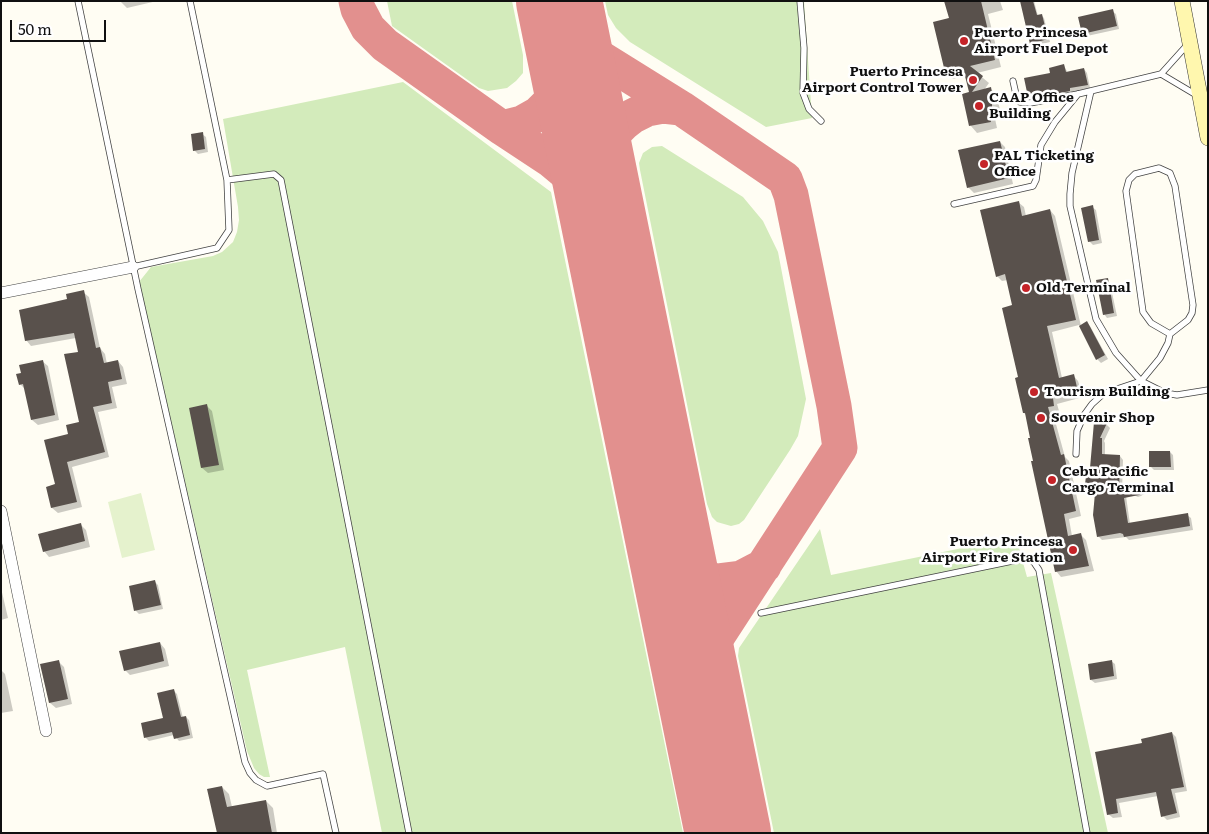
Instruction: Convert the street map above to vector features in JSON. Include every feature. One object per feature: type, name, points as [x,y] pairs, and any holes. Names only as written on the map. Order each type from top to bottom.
[{"type":"street","points":[[1182,1],[1188,43],[1208,138]]},
{"type":"street","points":[[1,293],[133,267]]},
{"type":"street","points":[[1,511],[46,731]]},
{"type":"lane","points":[[78,1],[133,267],[241,747],[250,773],[256,780],[267,786],[323,774],[336,833]]},
{"type":"lane","points":[[133,267],[217,248],[229,230],[227,180],[190,1]]},
{"type":"lane","points":[[800,1],[804,48],[803,93],[809,109],[821,121]]},
{"type":"lane","points":[[1013,81],[1017,98],[1020,102],[1024,103],[1078,94],[1161,74],[1188,43]]},
{"type":"lane","points":[[1161,74],[1200,97]]},
{"type":"lane","points":[[1091,91],[1072,173],[1070,206],[1096,319],[1116,353],[1141,381],[1165,393],[1177,395],[1208,390]]},
{"type":"lane","points":[[954,204],[1033,186],[1036,180],[1041,145],[1055,122],[1078,94]]},
{"type":"lane","points":[[1076,454],[1077,431],[1084,415],[1092,404],[1102,395],[1141,381],[1160,358],[1168,343],[1170,334],[1188,320],[1192,313],[1193,305],[1176,186],[1170,173],[1159,168],[1135,174],[1129,180],[1126,191],[1144,312],[1151,323],[1170,334]]},
{"type":"lane","points":[[227,180],[274,174],[281,180],[409,833]]},
{"type":"lane","points":[[761,613],[1022,559],[1032,560],[1039,570],[1087,833]]},
{"type":"green space","points":[[387,1],[512,1],[523,55],[523,73],[507,88],[488,91],[479,88],[392,26]]},
{"type":"green space","points":[[605,1],[804,1],[812,118],[766,127],[630,42],[616,28],[608,15]]},
{"type":"green space","points":[[403,82],[551,192],[683,833],[382,833],[345,647],[247,670],[270,777],[264,777],[259,774],[254,768],[247,751],[139,282],[151,267],[213,256],[222,252],[233,242],[239,220],[238,207],[223,119]]},
{"type":"green space","points":[[662,146],[743,197],[763,221],[778,252],[806,399],[798,436],[790,450],[744,520],[739,524],[731,526],[717,522],[712,517],[707,504],[640,170],[639,163],[643,153],[652,147]]},
{"type":"green space","points":[[141,493],[155,550],[122,558],[108,502]]},
{"type":"green space","points":[[820,529],[831,575],[1016,537],[1027,577],[1051,573],[1108,833],[774,833],[738,656],[739,648]]},
{"type":"building","name":"Puerto Princesa Airport Fuel Depot","points":[[944,1],[981,1],[995,60],[970,66],[983,76],[972,92],[991,87],[994,104],[988,108],[991,122],[969,126],[962,94],[969,92],[963,68],[945,72],[933,22],[949,18]]},
{"type":"building","points":[[1020,1],[1033,1],[1037,15],[1042,14],[1048,39],[1030,44]]},
{"type":"building","points":[[1113,9],[1117,26],[1082,34],[1078,17]]},
{"type":"building","points":[[1064,64],[1066,72],[1084,68],[1088,85],[1070,88],[1070,91],[1055,94],[1055,92],[1028,97],[1024,78],[1050,73],[1049,68]]},
{"type":"building","points":[[203,132],[205,149],[193,151],[191,134]]},
{"type":"building","name":"PAL Ticketing Office","points":[[1000,141],[1009,178],[967,188],[958,150]]},
{"type":"building","points":[[1019,201],[1022,216],[1050,209],[1076,320],[1047,326],[1059,378],[1074,374],[1078,392],[1053,398],[1054,406],[1048,407],[1061,455],[1064,454],[1076,511],[1064,514],[1068,536],[1081,533],[1089,566],[1055,572],[1031,461],[1033,461],[1025,413],[1023,413],[1015,378],[1018,377],[1002,308],[1012,305],[1005,274],[996,277],[980,210]]},
{"type":"building","points":[[1093,205],[1099,240],[1088,242],[1081,208]]},
{"type":"building","points":[[1108,278],[1114,313],[1103,315],[1096,280]]},
{"type":"building","points":[[84,290],[96,348],[100,347],[104,363],[118,360],[122,379],[108,382],[112,403],[93,407],[105,452],[67,462],[77,502],[51,508],[46,487],[55,484],[44,440],[68,434],[66,425],[79,422],[64,354],[78,352],[74,333],[25,341],[19,310],[67,299],[66,294]]},
{"type":"building","points":[[1087,321],[1105,355],[1096,360],[1079,326]]},
{"type":"building","points":[[43,360],[55,415],[31,420],[23,384],[19,385],[16,374],[21,373],[19,365]]},
{"type":"building","points":[[207,404],[219,465],[201,468],[189,408]]},
{"type":"building","points":[[1094,422],[1107,423],[1100,438],[1102,438],[1102,454],[1120,455],[1119,494],[1134,483],[1143,486],[1144,492],[1124,498],[1128,523],[1188,513],[1190,526],[1124,537],[1120,533],[1097,537],[1093,515],[1095,493],[1084,493],[1087,467],[1090,468]]},
{"type":"building","points":[[1149,451],[1170,451],[1171,467],[1149,467]]},
{"type":"building","points":[[81,523],[85,541],[43,552],[38,534]]},
{"type":"building","points":[[155,580],[161,605],[134,611],[129,586]]},
{"type":"building","points":[[160,642],[164,661],[124,671],[119,651]]},
{"type":"building","points":[[59,660],[68,699],[49,703],[40,664]]},
{"type":"building","points":[[1112,660],[1114,676],[1090,680],[1088,664]]},
{"type":"building","points":[[174,689],[181,717],[186,716],[190,735],[174,739],[172,732],[144,738],[141,723],[163,718],[157,693]]},
{"type":"building","points":[[1172,732],[1184,787],[1171,789],[1177,813],[1161,817],[1156,792],[1116,799],[1118,813],[1107,815],[1095,752],[1142,743],[1141,739]]},
{"type":"building","points":[[222,786],[227,807],[266,800],[272,833],[217,833],[207,789]]},
{"type":"taxiway","points":[[356,1],[368,28],[385,45],[552,161],[600,201]]},
{"type":"taxiway","points":[[567,37],[681,108],[785,179],[791,195],[834,406],[840,448],[710,648],[696,676]]},
{"type":"taxiway","points":[[502,128],[522,123],[538,114],[552,100],[568,72],[567,37]]},
{"type":"taxiway","points":[[596,181],[611,140],[624,123],[647,109],[663,106],[681,108]]},
{"type":"taxiway","points":[[675,572],[717,581],[741,578],[764,566]]},
{"type":"runway","points":[[559,1],[728,833]]},
{"type":"place","name":"Puerto Princesa Airport Fuel Depot","points":[[964,41]]},
{"type":"place","name":"Puerto Princesa Airport Control Tower","points":[[973,80]]},
{"type":"place","name":"CAAP Office Building","points":[[979,106]]},
{"type":"place","name":"PAL Ticketing Office","points":[[984,164]]},
{"type":"place","name":"Old Terminal","points":[[1026,288]]},
{"type":"place","name":"Tourism Building","points":[[1034,392]]},
{"type":"place","name":"Souvenir Shop","points":[[1041,418]]},
{"type":"place","name":"Cebu Pacific Cargo Terminal","points":[[1052,480]]},
{"type":"place","name":"Puerto Princesa Airport Fire Station","points":[[1073,550]]}]
